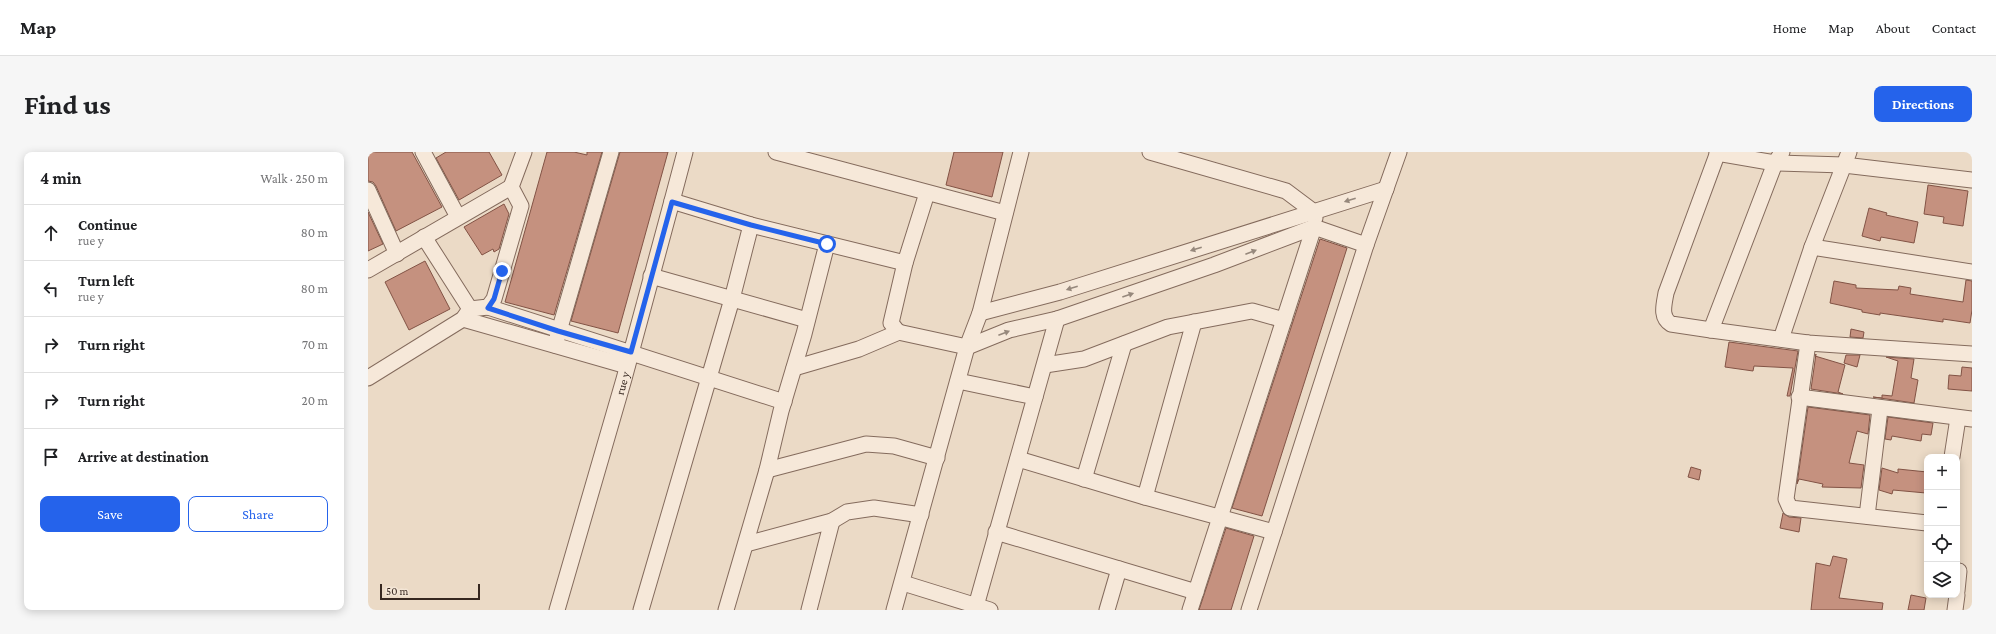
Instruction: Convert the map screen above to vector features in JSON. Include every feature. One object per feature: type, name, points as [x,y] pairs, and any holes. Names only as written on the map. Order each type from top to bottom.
[{"type":"street","points":[[425,152],[458,217]]},
{"type":"street","points":[[368,270],[511,187],[524,152]]},
{"type":"street","points":[[557,338],[610,152]]},
{"type":"street","name":"rue y","points":[[557,610],[629,359],[685,152]]},
{"type":"street","points":[[776,152],[1005,213]]},
{"type":"street","points":[[894,610],[903,583],[958,380],[980,313],[1021,152]]},
{"type":"street","points":[[1150,152],[1286,192],[1314,212],[1316,228],[1284,320],[1190,610]]},
{"type":"street","points":[[1249,610],[1366,245],[1399,152]]},
{"type":"street","points":[[1972,180],[1847,159],[1778,158],[1718,153],[1666,293],[1663,306],[1664,315],[1667,321],[1672,324],[1808,343],[1972,354]]},
{"type":"street","points":[[1711,330],[1778,158]]},
{"type":"street","points":[[1781,339],[1812,247],[1847,159]]},
{"type":"street","points":[[488,308],[494,299],[521,206],[511,187]]},
{"type":"street","points":[[980,313],[1060,292],[1386,189]]},
{"type":"street","points":[[368,190],[397,254]]},
{"type":"street","points":[[927,193],[905,263],[890,323],[899,332],[968,347],[1009,330],[1057,319],[1316,228],[1366,245]]},
{"type":"street","points":[[672,202],[751,225],[905,263]]},
{"type":"street","points":[[641,610],[732,299],[751,225]]},
{"type":"street","points":[[424,237],[466,314],[629,359],[709,378],[784,402]]},
{"type":"street","points":[[726,610],[767,470],[827,244]]},
{"type":"street","points":[[1812,247],[1972,272]]},
{"type":"street","points":[[651,276],[807,320]]},
{"type":"street","points":[[368,378],[466,314],[488,308],[557,338]]},
{"type":"street","points":[[1045,365],[1084,359],[1168,328],[1252,310],[1284,320]]},
{"type":"street","points":[[903,583],[983,608],[996,532],[1057,319]]},
{"type":"street","points":[[1145,498],[1194,322]]},
{"type":"street","points":[[794,368],[859,349],[899,332]]},
{"type":"street","points":[[1808,343],[1799,398],[1786,499],[1790,508],[1812,512],[1924,522]]},
{"type":"street","points":[[1084,479],[1124,344]]},
{"type":"street","points":[[958,380],[1035,397]]},
{"type":"street","points":[[1799,398],[1965,418],[1953,454]]},
{"type":"street","points":[[1867,516],[1880,408]]},
{"type":"street","points":[[767,470],[866,444],[879,443],[937,458]]},
{"type":"street","points":[[1018,459],[1145,498],[1274,532]]},
{"type":"street","points":[[746,544],[832,521],[847,512],[874,508],[921,515]]},
{"type":"street","points":[[809,610],[832,521]]},
{"type":"street","points":[[996,532],[1196,592]]},
{"type":"street","points":[[1107,610],[1119,569]]},
{"type":"street","points":[[1960,581],[1963,571]]},
{"type":"street","points":[[1955,610],[1957,598]]},
{"type":"building","points":[[368,152],[412,152],[442,207],[396,231],[376,186],[373,182],[368,181]]},
{"type":"building","points":[[446,152],[489,152],[502,175],[459,200],[436,158]]},
{"type":"building","points":[[547,152],[574,152],[587,155],[587,152],[602,152],[554,315],[505,302]]},
{"type":"building","points":[[620,152],[668,152],[618,333],[571,321]]},
{"type":"building","points":[[954,152],[1003,152],[992,197],[946,185]]},
{"type":"building","points":[[1928,185],[1968,191],[1963,226],[1943,223],[1944,217],[1924,214]]},
{"type":"building","points":[[504,204],[509,214],[499,249],[494,252],[493,249],[482,255],[464,227]]},
{"type":"building","points":[[1869,208],[1887,213],[1886,215],[1918,222],[1914,243],[1881,237],[1880,241],[1862,236]]},
{"type":"building","points":[[368,212],[383,244],[368,251]]},
{"type":"building","points":[[1320,239],[1347,248],[1262,516],[1232,508]]},
{"type":"building","points":[[425,261],[450,309],[409,330],[385,282]]},
{"type":"building","points":[[1966,280],[1972,281],[1972,310],[1970,323],[1943,319],[1943,322],[1880,313],[1880,315],[1862,312],[1862,310],[1830,303],[1834,281],[1856,285],[1856,288],[1898,290],[1899,286],[1911,288],[1910,294],[1963,302]]},
{"type":"building","points":[[1851,329],[1864,332],[1863,338],[1850,337]]},
{"type":"building","points":[[1729,342],[1798,351],[1790,396],[1787,396],[1793,368],[1754,366],[1753,371],[1725,367]]},
{"type":"building","points":[[1846,355],[1860,355],[1857,367],[1844,363]]},
{"type":"building","points":[[1816,356],[1845,365],[1838,392],[1843,394],[1811,389]]},
{"type":"building","points":[[1886,357],[1914,359],[1911,378],[1918,380],[1914,403],[1873,397],[1882,398],[1882,395],[1892,396],[1898,361]]},
{"type":"building","points":[[1962,367],[1972,368],[1972,391],[1948,389],[1949,375],[1961,376]]},
{"type":"building","points":[[1808,407],[1870,415],[1868,434],[1857,431],[1849,463],[1864,465],[1861,488],[1822,487],[1823,484],[1799,479],[1797,484]]},
{"type":"building","points":[[1888,417],[1933,423],[1931,435],[1922,434],[1921,441],[1892,436],[1891,440],[1885,439]]},
{"type":"building","points":[[1691,467],[1701,470],[1699,480],[1688,477]]},
{"type":"building","points":[[1882,468],[1898,473],[1898,469],[1924,472],[1924,493],[1893,490],[1892,494],[1879,490]]},
{"type":"building","points":[[1783,513],[1789,517],[1801,518],[1799,532],[1780,528]]},
{"type":"building","points":[[1226,528],[1254,536],[1231,610],[1199,610]]},
{"type":"building","points":[[1833,556],[1847,559],[1839,598],[1883,603],[1882,610],[1811,610],[1816,563],[1830,566]]},
{"type":"building","points":[[1911,595],[1926,598],[1924,610],[1908,610]]},
{"type":"route","points":[[502,271],[494,299],[488,308],[558,331],[631,352],[672,202],[751,225],[827,244]]}]
